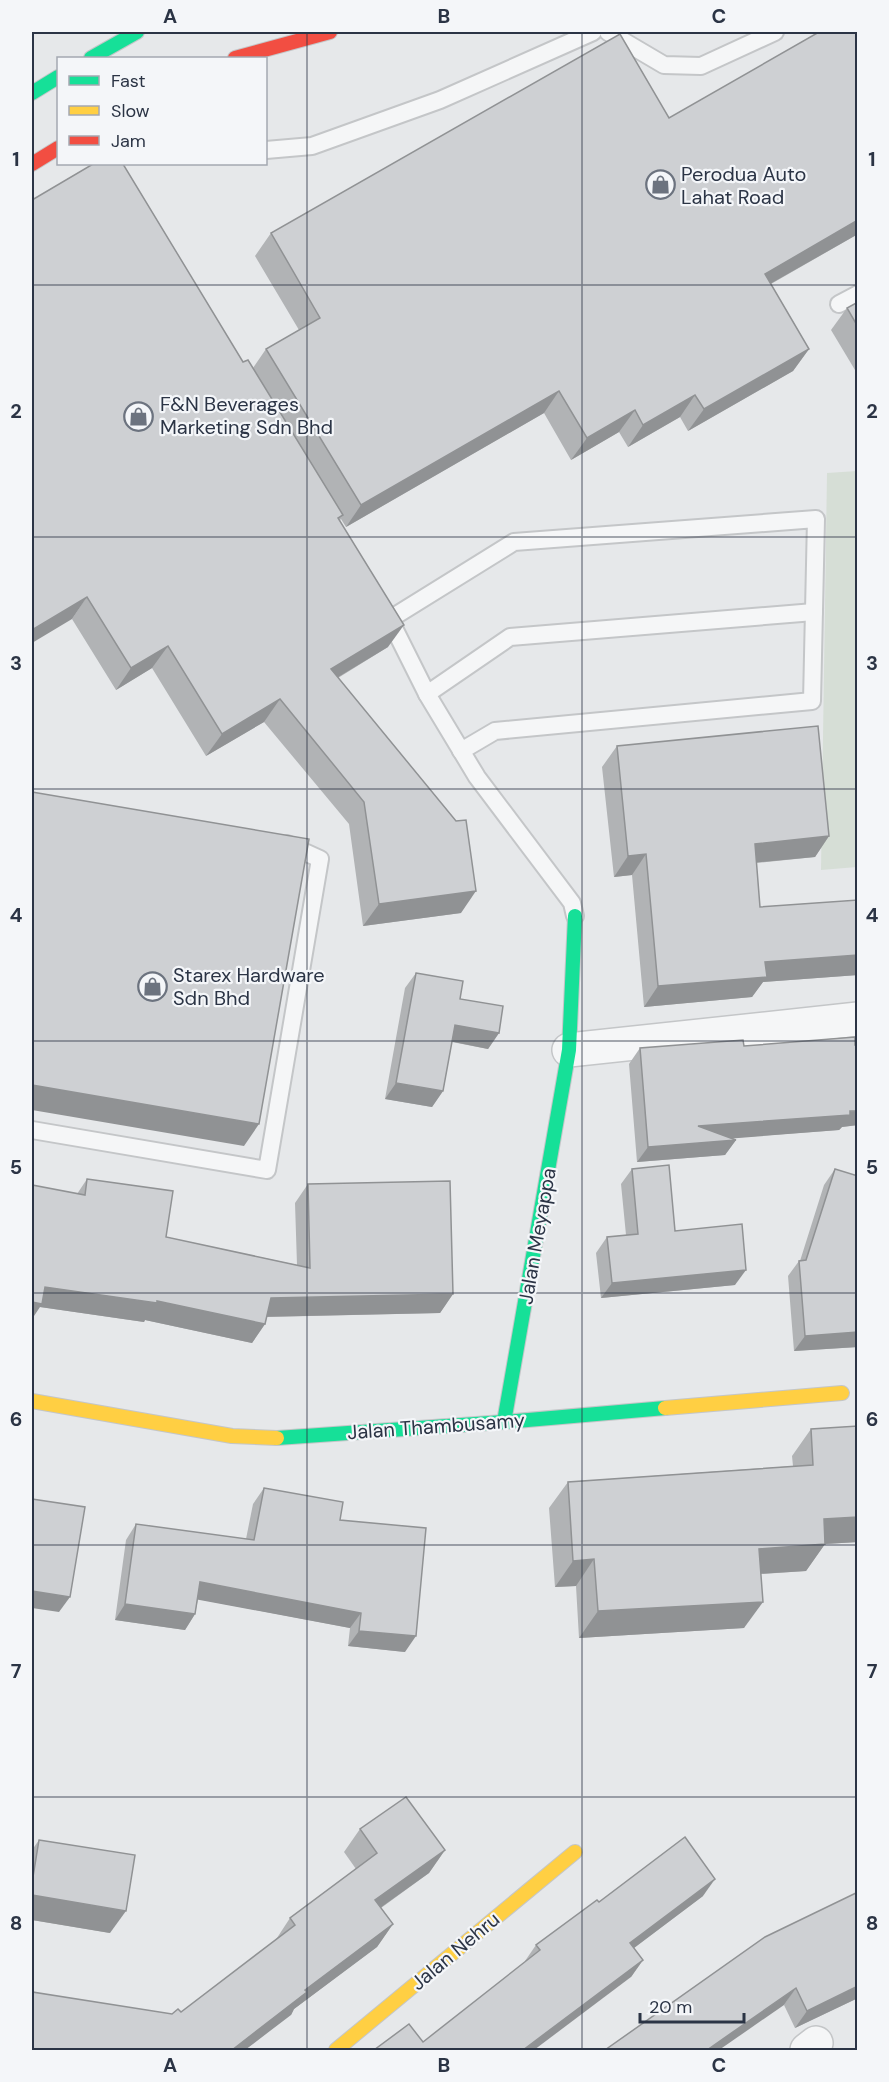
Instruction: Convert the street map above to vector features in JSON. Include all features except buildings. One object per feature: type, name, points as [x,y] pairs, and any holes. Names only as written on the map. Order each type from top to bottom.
[{"type":"street","points":[[93,57],[137,32]]},
{"type":"street","points":[[239,57],[330,32]]},
{"type":"street","points":[[32,93],[57,78]]},
{"type":"street","points":[[32,165],[57,149]]},
{"type":"street","name":"Jalan Meyappa","points":[[504,1422],[569,1050],[575,916]]},
{"type":"street","points":[[569,1050],[858,1019]]},
{"type":"street","name":"Jalan Thambusamy","points":[[32,1401],[232,1436],[274,1438],[504,1422],[842,1393]]},
{"type":"street","name":"Jalan Nehru","points":[[336,2050],[575,1852]]},
{"type":"lane","points":[[267,150],[312,146],[440,100],[593,32]]},
{"type":"lane","points":[[608,32],[664,65],[700,66],[775,32]]},
{"type":"lane","points":[[839,304],[858,294]]},
{"type":"lane","points":[[390,619],[514,543],[816,519],[812,701],[495,731],[461,751]]},
{"type":"lane","points":[[377,599],[390,619],[427,694],[477,777],[572,903],[575,916]]},
{"type":"lane","points":[[427,694],[510,637],[814,612]]},
{"type":"lane","points":[[32,1130],[267,1170],[320,859],[287,843],[276,842]]},
{"type":"shaded area","points":[[857,471],[857,867],[821,870],[827,473]]},
{"type":"traffic: fast","points":[[93,57],[137,32]]},
{"type":"traffic: fast","points":[[32,93],[57,78]]},
{"type":"traffic: fast","points":[[504,1422],[569,1050],[575,916]]},
{"type":"traffic: fast","points":[[277,1438],[665,1408]]},
{"type":"traffic: slow","points":[[665,1408],[842,1393]]},
{"type":"traffic: slow","points":[[32,1401],[232,1436],[277,1438]]},
{"type":"traffic: slow","points":[[336,2050],[575,1852]]},
{"type":"traffic: jam","points":[[239,57],[330,32]]},
{"type":"traffic: jam","points":[[32,164],[57,149]]},
{"type":"place","name":"Perodua Auto Lahat Road","points":[[660,185]]},
{"type":"place","name":"F&N Beverages Marketing Sdn Bhd","points":[[139,416]]},
{"type":"place","name":"Starex Hardware Sdn Bhd","points":[[152,986]]}]
